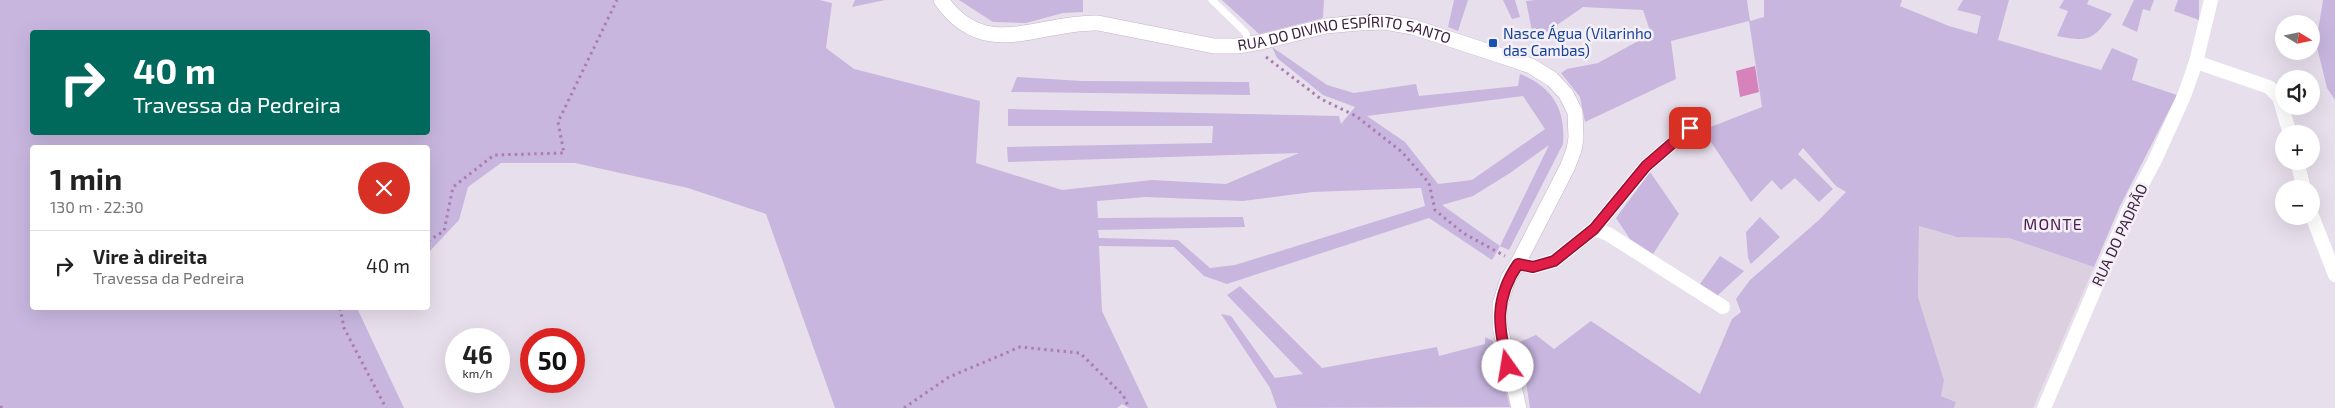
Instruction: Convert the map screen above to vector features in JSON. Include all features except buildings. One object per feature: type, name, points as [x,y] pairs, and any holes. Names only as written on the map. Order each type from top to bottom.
[{"type":"main road","name":"RUA DO DIVINO ESPÍRITO SANTO","points":[[941,0],[967,26],[992,34],[1022,35],[1079,22],[1133,28],[1214,46],[1250,44],[1326,26],[1385,22],[1413,27],[1511,59],[1531,66],[1552,79],[1566,94],[1575,112],[1577,126],[1574,150],[1518,264],[1508,279],[1500,304],[1504,348],[1518,408]]},
{"type":"street","name":"RUA DO PADRÃO","points":[[2044,408],[2130,207],[2184,96],[2196,62],[2210,0]]},
{"type":"street","points":[[2196,62],[2269,87],[2279,97],[2287,125]]},
{"type":"street","points":[[1518,264],[1533,267],[1554,261],[1594,229],[1646,166],[1690,128]]},
{"type":"street","points":[[2316,225],[2335,275]]},
{"type":"street","points":[[1594,229],[1608,234],[1724,307]]},
{"type":"lane","points":[[1212,0],[1245,32],[1250,44]]},
{"type":"path","points":[[430,240],[444,230],[453,187],[494,155],[564,154],[558,122],[617,0]]},
{"type":"path","points":[[1250,44],[1321,99],[1356,116],[1402,152],[1429,183],[1434,210],[1463,233],[1518,264]]},
{"type":"path","points":[[340,310],[344,328],[386,408]]},
{"type":"path","points":[[904,408],[949,377],[1020,348],[1080,353],[1123,395],[1129,408]]},
{"type":"path","points":[[0,407],[6,408]]},
{"type":"shaded area","points":[[0,0],[819,0],[832,3],[826,48],[854,69],[980,101],[976,163],[1062,190],[1152,180],[1226,184],[1299,153],[1008,162],[1007,147],[1212,143],[1213,126],[1008,126],[1008,109],[1339,116],[1341,124],[1355,107],[1323,95],[1277,58],[1272,47],[1327,85],[1354,93],[1416,84],[1419,96],[1518,86],[1520,74],[1531,79],[1549,93],[1555,101],[1562,121],[1563,144],[1509,250],[1500,246],[1492,260],[1429,218],[1227,284],[1204,276],[1174,247],[1099,246],[1102,311],[1148,408],[1129,408],[1122,404],[1117,408],[835,408],[766,214],[688,188],[575,163],[501,163],[468,187],[459,220],[430,251],[430,145],[30,145],[30,310],[358,310],[404,408],[0,408]],"holes":[[[1523,96],[1545,129],[1472,180],[1438,184],[1405,142],[1367,116]],[[1549,145],[1500,246],[1442,205],[1473,196],[1510,173]],[[1421,188],[1425,206],[1235,265],[1210,268],[1178,240],[1099,238],[1098,230],[1245,227],[1243,217],[1098,218],[1097,201],[1146,197],[1243,201],[1313,192]]]},
{"type":"shaded area","points":[[855,0],[885,0],[852,7]]},
{"type":"shaded area","points":[[959,0],[1083,0],[1083,12],[1063,13],[1026,23],[993,22]]},
{"type":"shaded area","points":[[1222,0],[1324,0],[1323,18],[1259,34]]},
{"type":"shaded area","points":[[1454,0],[1468,0],[1458,31],[1448,27]]},
{"type":"shaded area","points":[[1503,0],[1515,0],[1520,17],[1512,19]]},
{"type":"shaded area","points":[[1747,0],[1750,21],[1764,17],[1764,0],[1902,0],[1900,6],[1949,26],[1977,34],[1981,16],[1957,10],[1963,0],[2009,0],[1998,40],[2101,70],[2112,48],[2138,59],[2132,80],[2177,95],[2120,206],[2094,267],[2009,238],[1957,237],[1919,226],[1918,297],[1944,380],[1941,396],[1956,402],[1954,408],[1530,408],[1526,382],[1515,344],[1536,335],[1554,349],[1591,321],[1700,394],[1732,319],[1741,312],[1736,299],[1750,280],[1819,220],[1846,192],[1836,186],[1803,148],[1798,154],[1833,189],[1819,202],[1795,178],[1781,190],[1772,180],[1751,202],[1703,130],[1762,107],[1749,21],[1671,41],[1676,79],[1585,122],[1580,97],[1561,73],[1567,69],[1598,63],[1651,34],[1643,10],[1583,7],[1534,41],[1526,1]]},
{"type":"shaded area","points":[[2064,0],[2089,0],[2087,4],[2112,14],[2099,30],[2089,37],[2076,39],[2057,36],[2068,11],[2059,8]]},
{"type":"shaded area","points":[[2134,0],[2154,0],[2150,11],[2143,9],[2137,32],[2122,25]]},
{"type":"shaded area","points":[[2178,0],[2199,0],[2199,20],[2174,11]]},
{"type":"shaded area","points":[[2323,0],[2335,0],[2335,100],[2327,88],[2320,59],[2320,18]]},
{"type":"shaded area","points":[[1755,66],[1759,92],[1740,97],[1736,71]]},
{"type":"shaded area","points":[[1017,77],[1082,81],[1249,82],[1250,95],[1011,92]]},
{"type":"shaded area","points":[[1650,172],[1679,214],[1653,254],[1630,239],[1616,218]]},
{"type":"shaded area","points":[[1760,217],[1780,237],[1751,264],[1748,258],[1746,232]]},
{"type":"shaded area","points":[[1919,226],[1957,237],[2009,238],[2094,267],[2033,408],[1954,408],[1956,402],[1941,396],[1944,380],[1918,297]]},
{"type":"shaded area","points":[[1720,256],[1744,271],[1717,296],[1700,284]]},
{"type":"shaded area","points":[[1240,286],[1322,368],[1437,347],[1439,356],[1485,344],[1485,337],[1493,341],[1510,407],[1277,408],[1270,388],[1221,314],[1231,316],[1275,378],[1303,374],[1227,295]]},
{"type":"place","name":"Nasce Água (Vilarinho das Cambas)","points":[[1493,43]]},
{"type":"district","name":"MONTE","points":[[2053,224]]},
{"type":"route","points":[[1508,366],[1500,327],[1500,304],[1508,279],[1518,264],[1533,267],[1554,261],[1594,229],[1646,166],[1690,128]]}]
